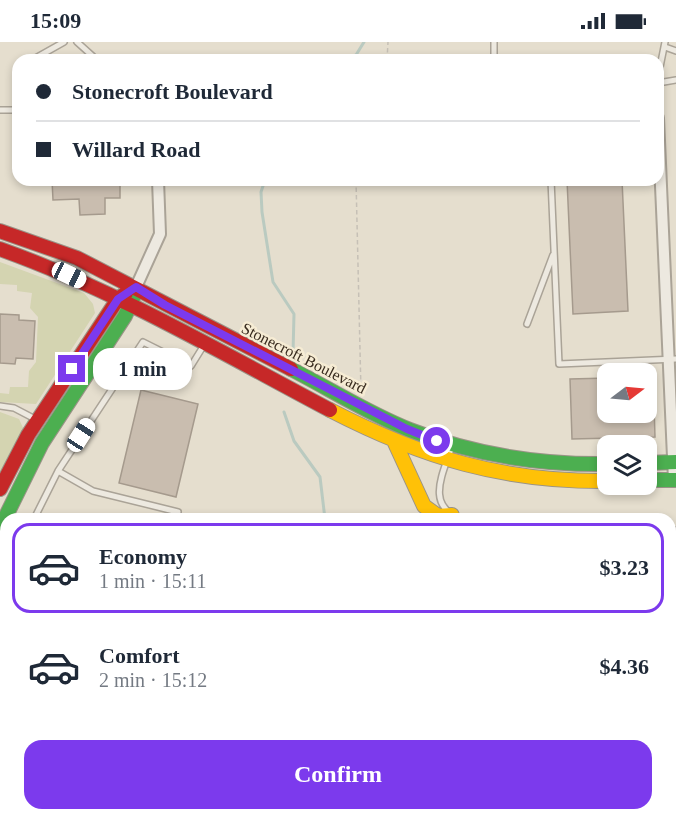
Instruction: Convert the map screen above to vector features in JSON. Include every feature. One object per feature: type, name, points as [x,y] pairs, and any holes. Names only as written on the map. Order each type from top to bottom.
[{"type":"main road","name":"Stonecroft Boulevard","points":[[0,231],[77,258],[407,429],[452,446],[530,463],[597,464]]},
{"type":"main road","name":"Stonecroft Boulevard","points":[[0,249],[54,268],[118,299],[395,443],[447,462],[495,475],[534,480],[597,482]]},
{"type":"main road","points":[[0,489],[37,420],[118,299],[136,287]]},
{"type":"main road","points":[[7,513],[42,443],[131,306],[136,287]]},
{"type":"main road","points":[[395,443],[424,506],[434,513]]},
{"type":"main road","points":[[657,463],[675,462]]},
{"type":"main road","points":[[657,480],[675,480]]},
{"type":"street","points":[[136,287],[160,234],[158,186]]},
{"type":"street","points":[[663,186],[671,288],[675,480]]},
{"type":"lane","points":[[43,54],[64,42]]},
{"type":"lane","points":[[77,42],[90,54]]},
{"type":"lane","points":[[665,45],[676,51]]},
{"type":"lane","points":[[551,186],[560,364],[673,359]]},
{"type":"lane","points":[[527,324],[554,250]]},
{"type":"lane","points":[[37,513],[58,471],[143,342],[191,366],[205,344]]},
{"type":"lane","points":[[0,406],[14,408],[37,420]]},
{"type":"lane","points":[[451,513],[445,510],[440,500],[440,481],[452,446]]},
{"type":"lane","points":[[58,471],[93,490],[178,512]]},
{"type":"path","points":[[356,186],[361,398]]},
{"type":"green space","points":[[0,262],[84,293],[93,304],[95,313],[36,404],[0,402],[0,393],[9,394],[10,387],[28,387],[29,371],[36,362],[38,317],[30,308],[32,293],[17,291],[17,285],[0,284]]},
{"type":"green space","points":[[0,412],[19,419],[24,430],[0,472]]},
{"type":"building","points":[[52,186],[120,186],[120,198],[105,198],[105,214],[80,215],[79,199],[53,200]]},
{"type":"building","points":[[567,186],[622,186],[628,311],[573,314]]},
{"type":"building","points":[[0,314],[19,315],[19,320],[35,321],[33,359],[16,358],[15,364],[0,363]]},
{"type":"building","points":[[597,378],[597,423],[655,423],[655,435],[597,435],[597,438],[572,439],[570,379]]},
{"type":"building","points":[[141,390],[198,404],[176,497],[119,483]]},
{"type":"waterway","points":[[357,54],[364,42]]},
{"type":"waterway","points":[[263,186],[262,212],[273,282],[294,314],[293,353]]},
{"type":"waterway","points":[[284,412],[294,441],[320,477],[324,513]]},
{"type":"traffic: fast","points":[[7,513],[42,443],[125,316],[133,298]]},
{"type":"traffic: fast","points":[[291,369],[395,424],[434,439],[508,457],[557,463],[597,464]]},
{"type":"traffic: fast","points":[[657,463],[676,462]]},
{"type":"traffic: fast","points":[[657,480],[676,480]]},
{"type":"traffic: slow","points":[[330,410],[398,441],[464,464],[533,477],[597,481]]},
{"type":"traffic: slow","points":[[395,443],[424,506],[434,513]]},
{"type":"traffic: jam","points":[[0,231],[77,258],[291,369]]},
{"type":"traffic: jam","points":[[0,249],[43,265],[126,303],[330,410]]},
{"type":"traffic: jam","points":[[0,489],[28,435],[118,299],[126,293]]},
{"type":"route","points":[[72,369],[118,299],[136,287],[223,335],[407,429],[437,441]]}]
